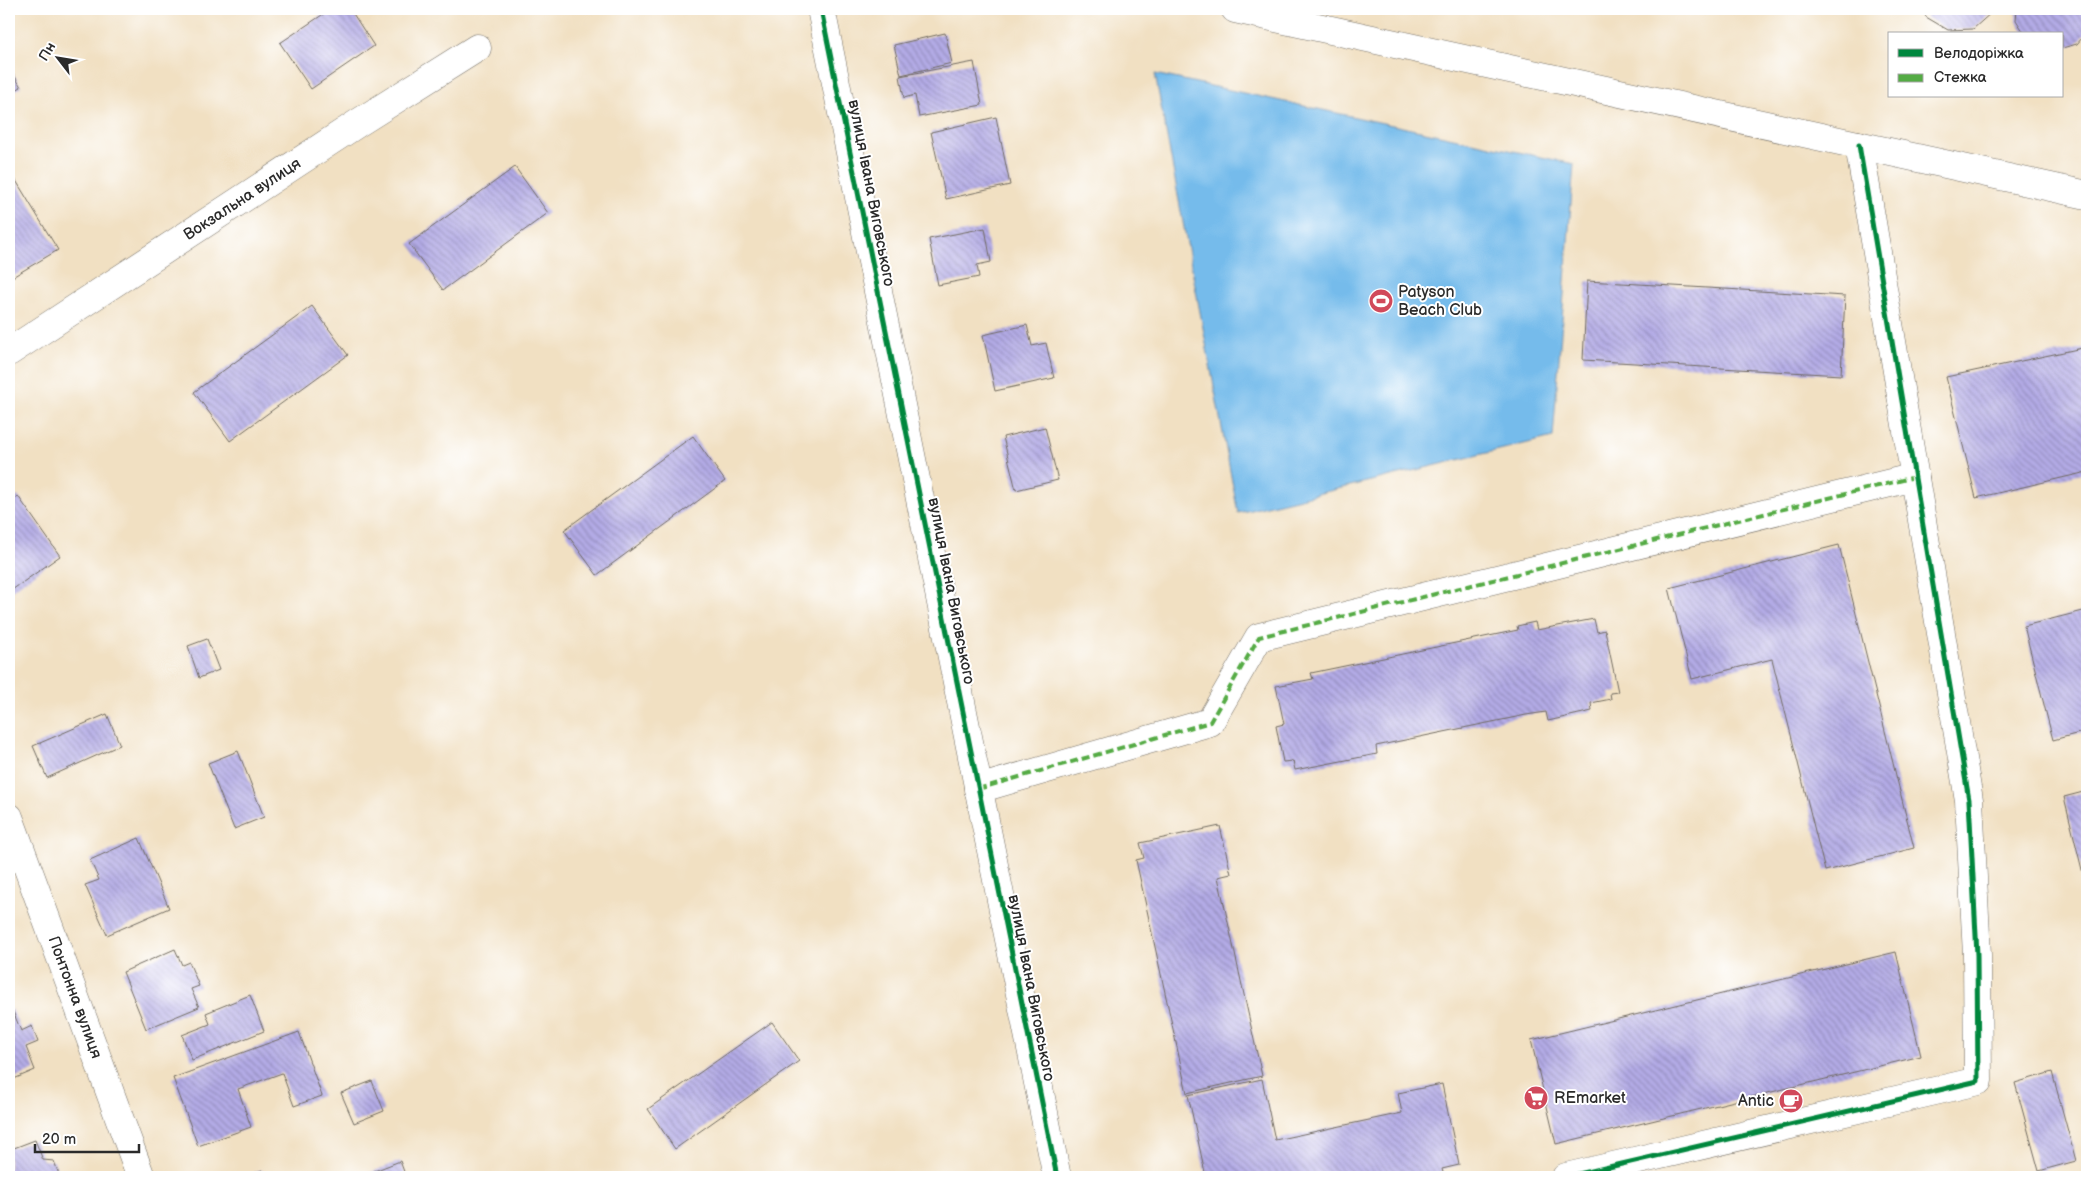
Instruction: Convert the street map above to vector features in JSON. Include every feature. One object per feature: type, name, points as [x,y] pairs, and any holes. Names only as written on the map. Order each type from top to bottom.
[{"type":"street","name":"вулиця Івана Виговського","points":[[821,9],[1056,1177]]},
{"type":"street","points":[[1235,9],[2087,195]]},
{"type":"street","name":"Вокзальна вулиця","points":[[9,352],[358,123],[477,48]]},
{"type":"street","points":[[1566,1177],[1978,1081],[1977,955],[1969,800],[1859,145]]},
{"type":"street","points":[[978,789],[1210,722],[1259,638],[1914,477]]},
{"type":"street","name":"Понтонна вулиця","points":[[9,817],[141,1177]]},
{"type":"water","name":"Patyson Beach Club","points":[[1155,74],[1574,164],[1553,437],[1238,513]]},
{"type":"building","points":[[331,9],[350,9],[374,46],[311,89],[280,43]]},
{"type":"building","points":[[1923,9],[1993,9],[1973,29],[1948,30],[1926,17]]},
{"type":"building","points":[[2017,9],[2087,9],[2087,32],[2077,44],[2064,47],[2064,32],[2024,32],[2016,20]]},
{"type":"building","points":[[945,33],[952,63],[901,75],[894,45]]},
{"type":"building","points":[[974,62],[982,105],[919,117],[915,95],[904,98],[900,76]]},
{"type":"building","points":[[9,66],[21,87],[9,94]]},
{"type":"building","points":[[996,117],[1010,185],[946,199],[931,132]]},
{"type":"building","points":[[515,167],[548,213],[443,290],[409,244]]},
{"type":"building","points":[[9,169],[58,250],[9,279]]},
{"type":"building","points":[[985,228],[991,262],[977,265],[979,277],[938,285],[929,239]]},
{"type":"building","points":[[1587,281],[1845,296],[1841,375],[1583,360]]},
{"type":"building","points":[[312,306],[348,355],[230,441],[194,392]]},
{"type":"building","points":[[1027,325],[1032,346],[1046,343],[1054,378],[995,391],[983,335]]},
{"type":"building","points":[[2087,347],[2087,472],[1976,498],[1946,377]]},
{"type":"building","points":[[1045,427],[1058,480],[1016,490],[1003,437]]},
{"type":"building","points":[[693,436],[725,481],[597,575],[564,530]]},
{"type":"building","points":[[18,496],[60,556],[9,592],[9,502]]},
{"type":"building","points":[[1839,545],[1914,848],[1825,871],[1772,659],[1692,679],[1669,588]]},
{"type":"building","points":[[2087,610],[2087,731],[2053,740],[2024,626]]},
{"type":"building","points":[[1594,619],[1597,632],[1605,630],[1618,692],[1610,693],[1611,699],[1591,703],[1592,711],[1548,721],[1546,712],[1526,715],[1376,746],[1377,754],[1295,770],[1293,761],[1283,762],[1276,726],[1284,724],[1276,686],[1313,679],[1311,673],[1518,630],[1517,626],[1535,622],[1537,630]]},
{"type":"building","points":[[207,639],[219,670],[199,678],[188,646]]},
{"type":"building","points":[[107,714],[120,745],[47,778],[33,746]]},
{"type":"building","points":[[238,751],[264,817],[234,829],[208,763]]},
{"type":"building","points":[[2087,791],[2087,890],[2064,797]]},
{"type":"building","points":[[1220,826],[1231,874],[1218,877],[1262,1076],[1187,1093],[1136,860],[1144,858],[1140,843]]},
{"type":"building","points":[[139,838],[169,908],[107,935],[85,885],[99,880],[90,860]]},
{"type":"building","points":[[175,949],[182,965],[189,962],[199,986],[191,989],[199,1007],[146,1029],[123,972]]},
{"type":"building","points":[[1896,952],[1921,1056],[1556,1144],[1531,1040]]},
{"type":"building","points":[[250,995],[264,1031],[192,1060],[182,1035],[210,1024],[206,1013]]},
{"type":"building","points":[[12,1009],[21,1031],[32,1026],[38,1042],[26,1047],[35,1070],[9,1081],[9,1011]]},
{"type":"building","points":[[772,1022],[799,1061],[675,1149],[648,1109]]},
{"type":"building","points":[[299,1032],[322,1096],[294,1106],[282,1073],[238,1089],[251,1127],[198,1146],[173,1078]]},
{"type":"building","points":[[2052,1072],[2076,1161],[2039,1171],[2015,1083]]},
{"type":"building","points":[[1262,1079],[1275,1140],[1402,1113],[1398,1093],[1442,1084],[1459,1165],[1442,1169],[1444,1176],[1438,1177],[1206,1177],[1188,1095]]},
{"type":"building","points":[[372,1081],[384,1111],[354,1123],[341,1093]]},
{"type":"building","points":[[35,1140],[43,1160],[54,1161],[60,1177],[9,1177],[9,1147],[14,1148]]},
{"type":"building","points":[[400,1161],[406,1177],[364,1177],[364,1175]]},
{"type":"building","points":[[262,1170],[265,1177],[244,1177]]},
{"type":"marked path","points":[[978,789],[1210,722],[1259,637],[1915,477]]},
{"type":"cycle path","points":[[821,9],[1057,1177]]},
{"type":"cycle path","points":[[1566,1177],[1978,1081],[1977,955],[1969,800],[1859,145]]},
{"type":"place","name":"Patyson Beach Club","points":[[1381,301]]},
{"type":"place","name":"REmarket","points":[[1536,1098]]},
{"type":"place","name":"Antic","points":[[1791,1101]]}]
